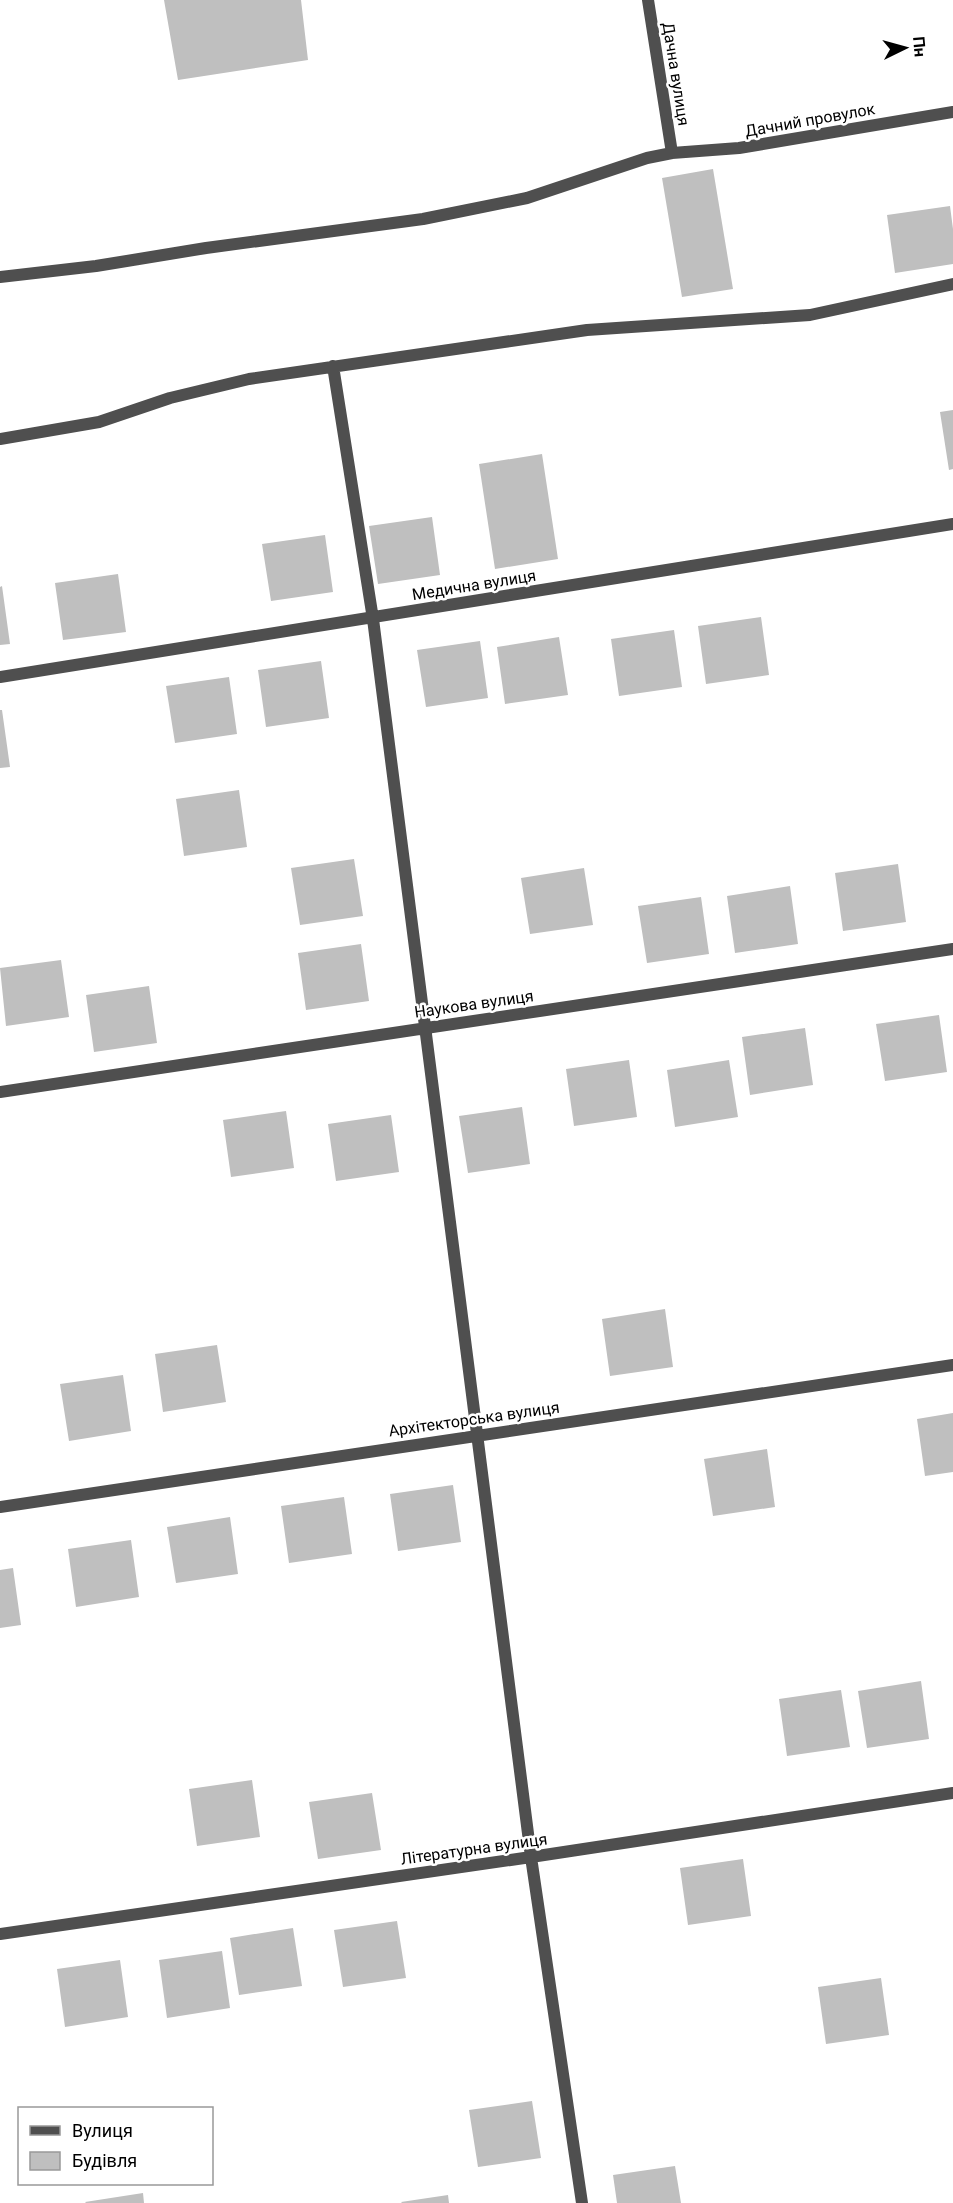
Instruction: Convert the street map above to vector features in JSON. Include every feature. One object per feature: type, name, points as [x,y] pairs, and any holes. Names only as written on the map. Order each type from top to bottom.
[{"type":"street","name":"Дачна вулиця","points":[[648,0],[672,153]]},
{"type":"street","name":"Дачний провулок","points":[[0,277],[96,266],[206,248],[423,219],[527,198],[647,158],[672,153],[739,148],[953,112]]},
{"type":"street","points":[[0,439],[99,422],[170,398],[249,379],[587,330],[810,315],[953,284]]},
{"type":"street","points":[[333,366],[373,619],[531,1857],[582,2203]]},
{"type":"street","name":"Медична вулиця","points":[[0,677],[373,619],[953,524]]},
{"type":"street","name":"Наукова вулиця","points":[[0,1092],[953,949]]},
{"type":"street","name":"Архітекторська вулиця","points":[[0,1507],[953,1365]]},
{"type":"street","name":"Літературна вулиця","points":[[0,1934],[953,1793]]},
{"type":"building","points":[[164,0],[301,0],[308,60],[178,80]]},
{"type":"building","points":[[713,169],[733,289],[682,297],[662,178]]},
{"type":"building","points":[[950,206],[953,229],[953,264],[895,273],[887,215]]},
{"type":"building","points":[[953,410],[953,469],[949,470],[940,412]]},
{"type":"building","points":[[542,454],[558,559],[495,569],[479,464]]},
{"type":"building","points":[[432,517],[440,575],[378,584],[369,526]]},
{"type":"building","points":[[325,535],[333,592],[271,601],[262,544]]},
{"type":"building","points":[[118,574],[126,632],[63,640],[55,583]]},
{"type":"building","points":[[2,586],[10,644],[0,645],[0,587]]},
{"type":"building","points":[[761,617],[769,675],[706,684],[698,626]]},
{"type":"building","points":[[674,630],[682,687],[619,696],[611,639]]},
{"type":"building","points":[[559,637],[568,695],[505,704],[497,647]]},
{"type":"building","points":[[480,641],[488,698],[426,707],[417,650]]},
{"type":"building","points":[[321,661],[329,718],[266,727],[258,670]]},
{"type":"building","points":[[229,677],[237,734],[175,743],[166,686]]},
{"type":"building","points":[[0,710],[2,710],[10,767],[0,768]]},
{"type":"building","points":[[239,790],[247,847],[184,856],[176,799]]},
{"type":"building","points":[[354,859],[363,916],[300,925],[291,868]]},
{"type":"building","points":[[898,864],[906,922],[843,931],[835,873]]},
{"type":"building","points":[[584,868],[593,925],[530,934],[521,878]]},
{"type":"building","points":[[790,886],[798,944],[735,953],[727,896]]},
{"type":"building","points":[[701,897],[709,954],[647,963],[638,906]]},
{"type":"building","points":[[361,944],[369,1001],[306,1010],[298,953]]},
{"type":"building","points":[[61,960],[69,1017],[6,1026],[0,968]]},
{"type":"building","points":[[149,986],[157,1043],[94,1052],[86,995]]},
{"type":"building","points":[[939,1015],[947,1072],[885,1081],[876,1024]]},
{"type":"building","points":[[805,1028],[813,1085],[750,1095],[742,1037]]},
{"type":"building","points":[[629,1060],[637,1117],[574,1126],[566,1069]]},
{"type":"building","points":[[729,1060],[738,1117],[675,1127],[667,1070]]},
{"type":"building","points":[[522,1107],[530,1164],[468,1173],[459,1116]]},
{"type":"building","points":[[286,1111],[294,1168],[231,1177],[223,1120]]},
{"type":"building","points":[[391,1115],[399,1172],[336,1181],[328,1124]]},
{"type":"building","points":[[665,1309],[673,1367],[610,1376],[602,1319]]},
{"type":"building","points":[[217,1345],[226,1402],[163,1412],[155,1354]]},
{"type":"building","points":[[123,1375],[131,1431],[69,1441],[60,1384]]},
{"type":"building","points":[[953,1413],[953,1472],[925,1476],[917,1419]]},
{"type":"building","points":[[767,1449],[775,1507],[713,1516],[704,1459]]},
{"type":"building","points":[[453,1485],[461,1542],[398,1551],[390,1494]]},
{"type":"building","points":[[344,1497],[352,1554],[289,1563],[281,1506]]},
{"type":"building","points":[[230,1517],[238,1574],[176,1583],[167,1527]]},
{"type":"building","points":[[131,1540],[139,1597],[76,1607],[68,1549]]},
{"type":"building","points":[[13,1568],[21,1625],[0,1628],[0,1570]]},
{"type":"building","points":[[921,1681],[929,1739],[867,1748],[858,1691]]},
{"type":"building","points":[[841,1690],[850,1747],[787,1756],[779,1699]]},
{"type":"building","points":[[252,1780],[260,1837],[197,1846],[189,1789]]},
{"type":"building","points":[[372,1793],[381,1850],[318,1859],[309,1802]]},
{"type":"building","points":[[743,1859],[751,1916],[688,1925],[680,1868]]},
{"type":"building","points":[[397,1921],[406,1978],[343,1987],[334,1930]]},
{"type":"building","points":[[293,1928],[302,1986],[239,1995],[230,1938]]},
{"type":"building","points":[[222,1951],[230,2008],[167,2018],[159,1960]]},
{"type":"building","points":[[120,1960],[128,2017],[65,2027],[57,1969]]},
{"type":"building","points":[[881,1978],[889,2035],[826,2044],[818,1987]]},
{"type":"building","points":[[532,2101],[541,2158],[478,2167],[469,2110]]},
{"type":"building","points":[[675,2166],[681,2203],[617,2203],[613,2175]]},
{"type":"building","points":[[143,2193],[144,2203],[85,2202]]},
{"type":"building","points":[[448,2195],[449,2203],[401,2202]]}]
